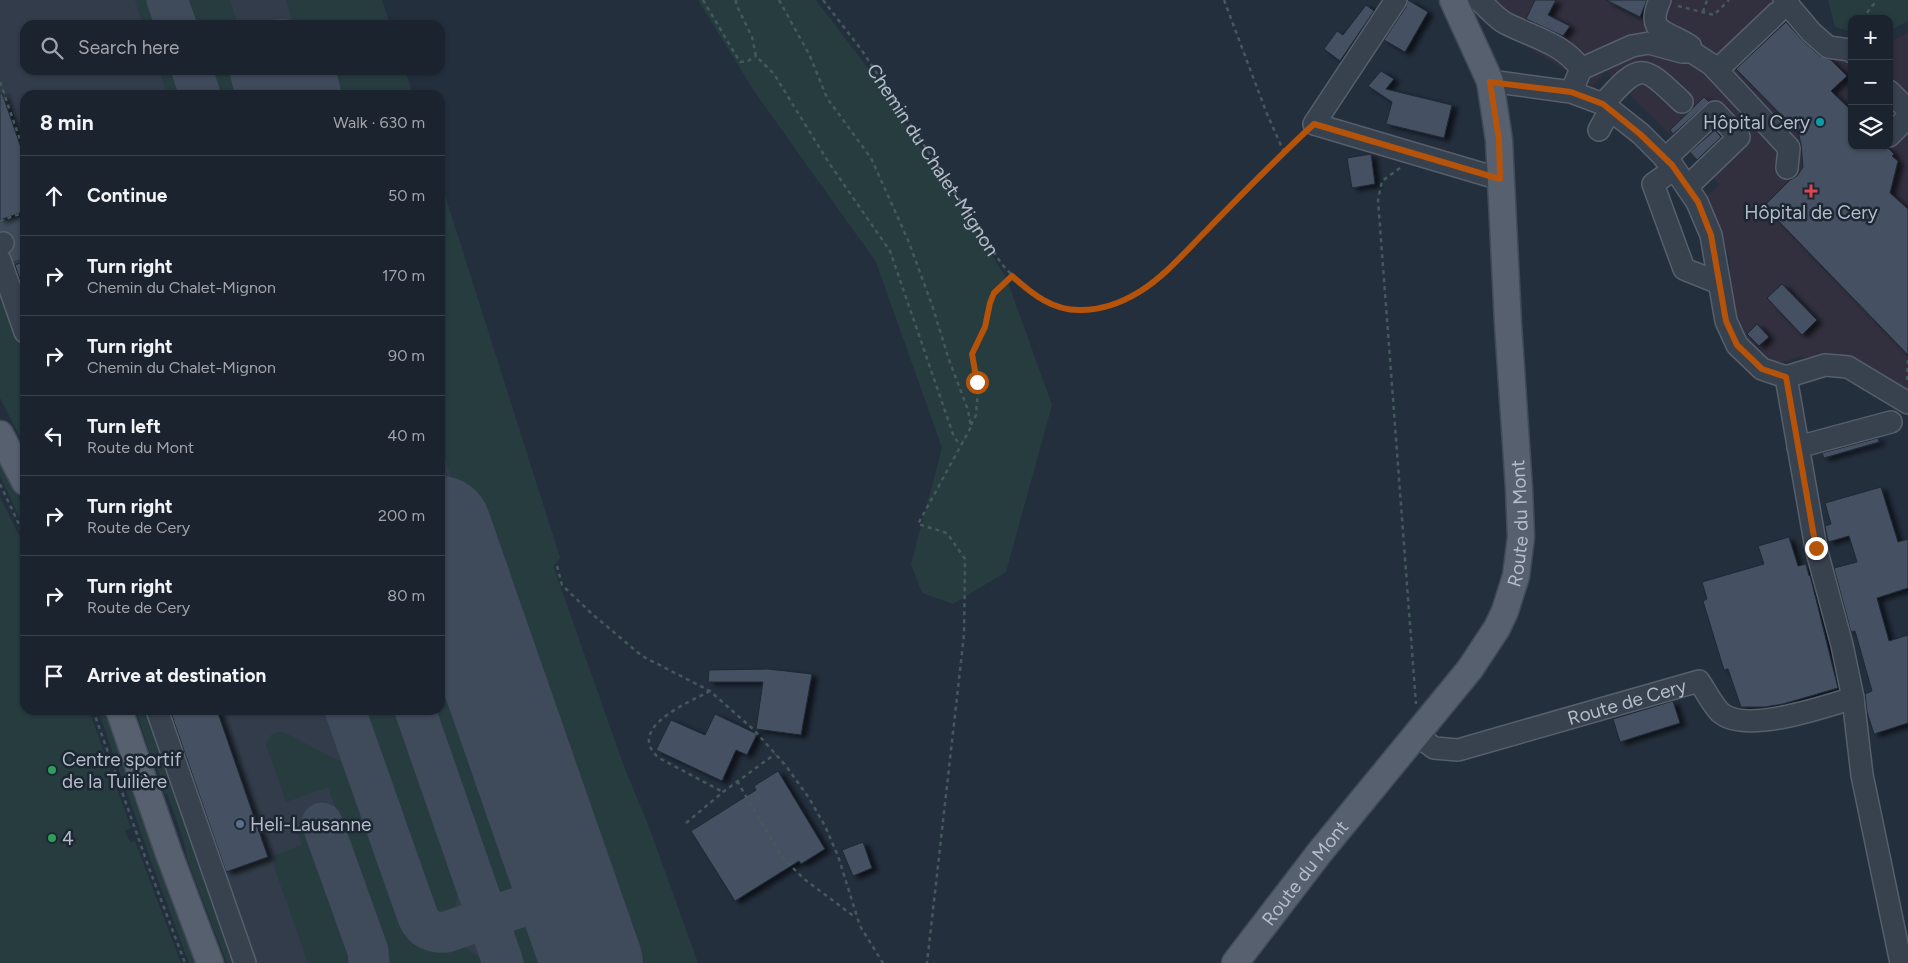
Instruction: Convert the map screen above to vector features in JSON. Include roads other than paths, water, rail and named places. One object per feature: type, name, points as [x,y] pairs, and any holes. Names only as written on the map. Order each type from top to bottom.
[{"type":"main road","name":"Route du Mont","points":[[1235,963],[1320,852],[1470,669],[1497,628],[1510,595],[1519,556],[1521,537],[1519,488],[1499,140],[1490,82],[1453,0]]},
{"type":"main road","points":[[0,434],[20,472]]},
{"type":"main road","points":[[121,715],[169,854],[210,963]]},
{"type":"street","points":[[1396,0],[1314,124],[1500,179]]},
{"type":"street","points":[[1479,0],[1503,22],[1566,52],[1581,69]]},
{"type":"street","points":[[1665,2],[1654,17],[1654,23],[1658,28],[1690,46],[1689,50]]},
{"type":"street","points":[[1718,70],[1780,7],[1828,47],[1848,50]]},
{"type":"street","points":[[1571,92],[1581,69],[1632,46],[1649,43],[1682,52],[1689,50]]},
{"type":"street","points":[[1689,50],[1718,70],[1789,148],[1787,168]]},
{"type":"street","points":[[1599,130],[1606,107],[1624,80],[1634,74],[1646,72],[1654,76],[1682,102]]},
{"type":"street","points":[[1490,82],[1571,92],[1606,107],[1640,134],[1670,164],[1698,202],[1711,235],[1726,321],[1737,345],[1762,369],[1786,377],[1825,365],[1848,368],[1908,403]]},
{"type":"street","points":[[1893,95],[1908,110]]},
{"type":"street","points":[[1687,187],[1739,137],[1715,112],[1653,184],[1684,269],[1719,283]]},
{"type":"street","points":[[1893,132],[1908,117]]},
{"type":"street","points":[[1,249],[20,315]]},
{"type":"street","points":[[1786,377],[1816,548],[1840,636],[1853,698],[1862,775],[1901,963]]},
{"type":"street","points":[[1798,447],[1891,422]]},
{"type":"street","name":"Route de Cery","points":[[1419,733],[1434,748],[1458,750],[1699,681],[1722,714],[1744,722],[1796,716],[1853,698]]},
{"type":"street","points":[[159,715],[245,963]]},
{"type":"place","name":"Hôpital Cery","points":[[1820,122]]},
{"type":"place","name":"Hôpital de Cery","points":[[1811,191]]},
{"type":"place","name":"Centre sportif de la Tuilière","points":[[52,770]]},
{"type":"place","name":"Heli-Lausanne","points":[[240,824]]},
{"type":"place","name":"4","points":[[52,838]]}]
